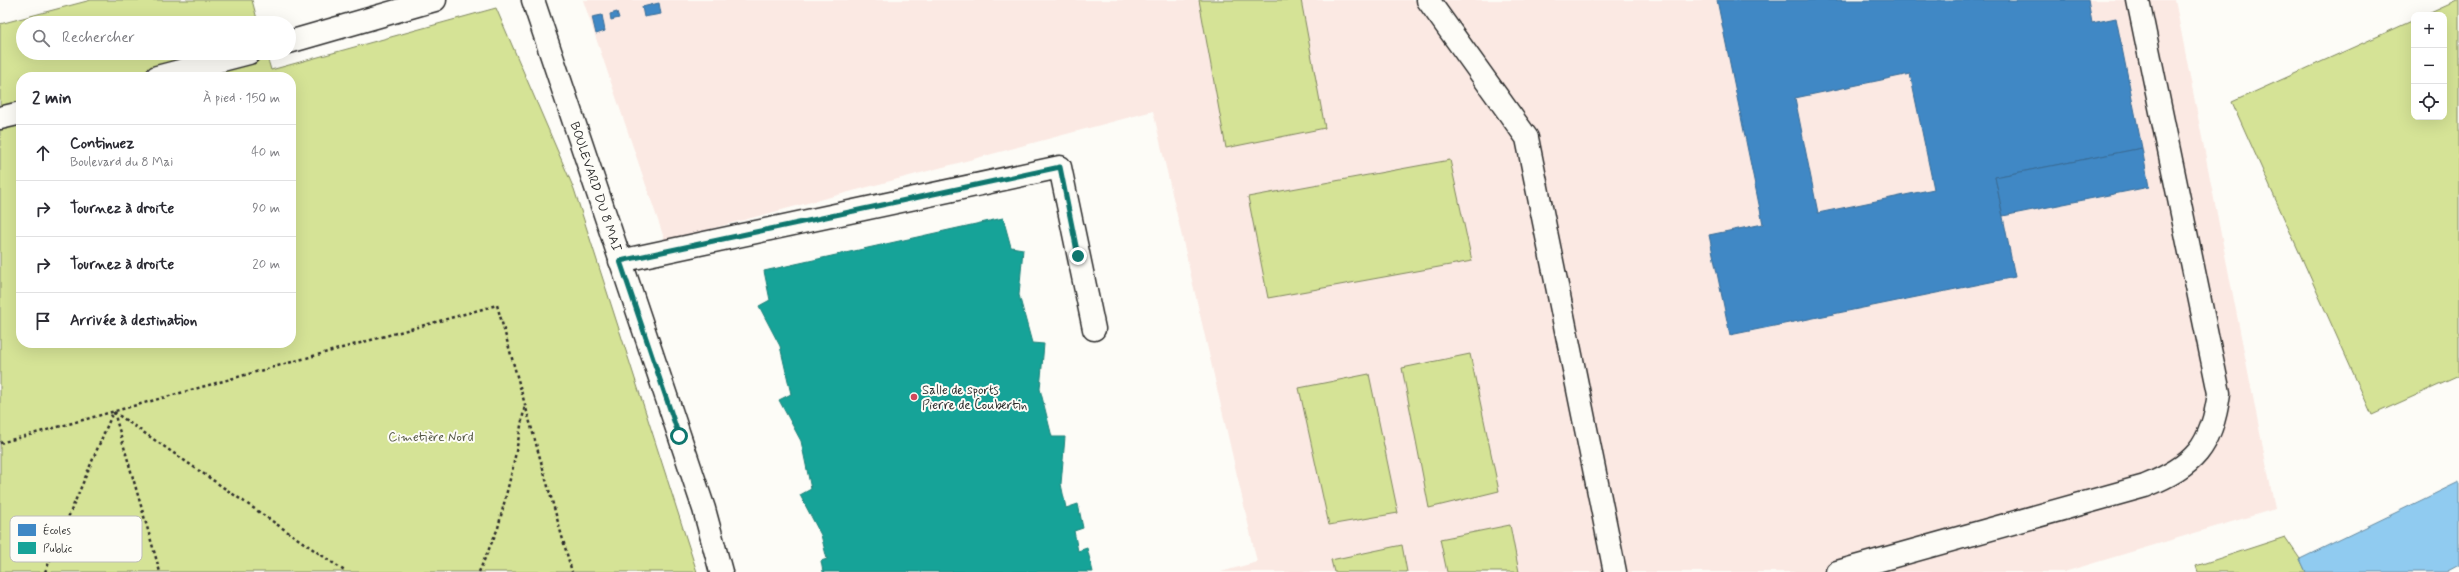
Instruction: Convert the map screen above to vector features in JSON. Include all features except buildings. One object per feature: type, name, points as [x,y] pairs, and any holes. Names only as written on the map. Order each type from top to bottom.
[{"type":"street","points":[[296,40],[435,0]]},
{"type":"street","name":"BOULEVARD DU 8 MAI","points":[[533,0],[704,509],[721,572]]},
{"type":"street","points":[[1428,0],[1527,138],[1615,572]]},
{"type":"street","points":[[1837,572],[2145,486],[2171,475],[2194,458],[2206,440],[2216,419],[2219,393],[2138,0]]},
{"type":"street","points":[[177,72],[222,60]]},
{"type":"street","points":[[0,118],[16,114]]},
{"type":"street","points":[[620,261],[1060,167],[1094,329]]},
{"type":"street","name":"BOULEVARD DU 8 MAI","points":[[704,509],[737,572]]},
{"type":"path","points":[[0,443],[497,305],[572,572]]},
{"type":"path","points":[[479,572],[498,528],[513,468],[525,404]]},
{"type":"path","points":[[69,516],[114,411]]},
{"type":"path","points":[[114,411],[160,572]]},
{"type":"path","points":[[114,411],[346,572]]},
{"type":"path","points":[[45,572],[49,562]]},
{"type":"shaded area","points":[[583,0],[2175,0],[2275,509],[2064,572],[1221,572],[1257,562],[1153,111],[665,241]]},
{"type":"green space","points":[[91,0],[252,0],[256,16],[30,16]]},
{"type":"green space","points":[[1199,0],[1301,0],[1325,128],[1226,148]]},
{"type":"green space","points":[[2459,0],[2459,376],[2372,415],[2232,102],[2411,21],[2411,120],[2447,120],[2447,12],[2433,12]]},
{"type":"green space","name":"Cimetière Nord","points":[[496,8],[574,189],[697,572],[0,572],[0,24],[16,20],[16,60],[268,60],[271,70]]},
{"type":"green space","points":[[1450,160],[1472,261],[1268,298],[1248,197]]},
{"type":"green space","points":[[1470,354],[1499,491],[1429,508],[1402,368]]},
{"type":"green space","points":[[1369,374],[1398,513],[1329,525],[1299,388]]},
{"type":"green space","points":[[1510,525],[1519,572],[1447,572],[1440,539]]},
{"type":"green space","points":[[2285,537],[2300,559],[2306,572],[2198,572],[2196,566]]},
{"type":"green space","points":[[1402,545],[1407,572],[1334,572],[1331,560]]},
{"type":"water","points":[[2459,482],[2459,565],[2446,572],[2306,572],[2300,559]]},
{"type":"place","name":"Salle de sports Pierre de Coubertin","points":[[914,397]]},
{"type":"route","points":[[679,436],[620,261],[1060,167],[1078,256]]}]
